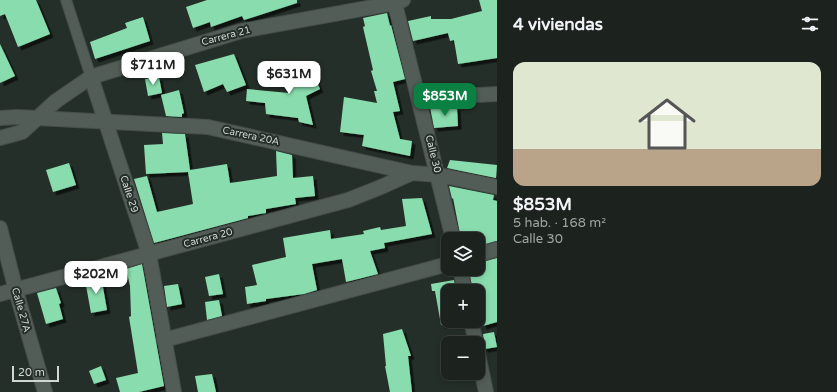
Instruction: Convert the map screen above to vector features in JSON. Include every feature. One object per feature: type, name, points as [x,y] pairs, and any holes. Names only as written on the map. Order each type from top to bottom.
[{"type":"street","name":"Calle 29","points":[[66,0],[149,254],[174,392]]},
{"type":"street","name":"Carrera 21","points":[[0,138],[22,132],[56,101],[91,77],[241,31],[398,1]]},
{"type":"street","name":"Calle 30","points":[[398,1],[419,98],[439,175],[451,232]]},
{"type":"street","points":[[419,98],[497,94]]},
{"type":"street","name":"Carrera 20A","points":[[0,118],[18,117],[208,127],[412,173],[439,175],[497,187]]},
{"type":"street","name":"Carrera 20","points":[[0,294],[16,291],[348,200],[382,187],[412,173]]},
{"type":"street","name":"Calle 27A","points":[[0,228],[16,291],[45,392]]},
{"type":"street","points":[[485,253],[497,249]]},
{"type":"street","points":[[164,340],[441,266]]},
{"type":"street","points":[[483,380],[486,392]]},
{"type":"building","points":[[0,0],[36,0],[50,34],[18,47],[5,14],[0,16]]},
{"type":"building","points":[[207,0],[297,0],[297,3],[244,20],[242,16],[211,27],[210,22],[193,28],[186,7]]},
{"type":"building","points":[[479,0],[497,0],[497,58],[458,64],[454,40],[450,41],[448,33],[413,41],[408,21],[431,16],[431,19],[451,19],[482,11]]},
{"type":"building","points":[[387,13],[405,79],[393,82],[400,111],[393,112],[400,139],[412,141],[410,156],[362,146],[364,135],[340,132],[344,97],[377,103],[374,91],[377,91],[371,71],[373,70],[363,27],[365,26],[363,18]]},
{"type":"building","points":[[143,17],[150,41],[95,59],[90,42],[127,28],[125,23]]},
{"type":"building","points":[[0,44],[15,76],[0,83]]},
{"type":"building","points":[[234,54],[246,85],[227,92],[223,84],[204,92],[195,65]]},
{"type":"building","points":[[301,62],[308,75],[313,73],[320,89],[306,96],[313,125],[299,122],[298,118],[266,114],[265,103],[246,101],[247,89],[289,93],[282,67]]},
{"type":"building","points":[[159,77],[162,93],[148,96],[145,79]]},
{"type":"building","points":[[179,90],[184,113],[182,114],[182,117],[166,116],[161,95]]},
{"type":"building","points":[[430,107],[457,107],[458,126],[434,128]]},
{"type":"building","points":[[162,133],[185,134],[190,170],[227,164],[230,183],[277,176],[276,151],[292,155],[293,178],[313,176],[315,196],[295,198],[296,204],[266,209],[266,213],[248,216],[248,218],[154,243],[134,179],[147,176],[157,212],[193,204],[188,172],[146,174],[144,145],[163,144]]},
{"type":"building","points":[[450,160],[497,165],[496,178],[447,168]]},
{"type":"building","points":[[69,163],[76,185],[53,192],[46,170]]},
{"type":"building","points":[[449,186],[494,195],[493,200],[497,201],[497,241],[485,244],[485,232],[460,232],[453,198],[452,199]]},
{"type":"building","points":[[422,198],[432,234],[384,243],[385,248],[370,251],[378,274],[346,282],[342,259],[312,264],[317,290],[304,294],[266,299],[266,301],[247,304],[245,287],[257,285],[252,265],[286,257],[283,238],[330,230],[331,239],[364,234],[363,231],[380,227],[381,230],[406,226],[402,199]]},
{"type":"building","points":[[497,258],[497,322],[485,325],[485,284],[472,284],[470,276],[485,276],[485,261]]},
{"type":"building","points":[[142,264],[164,386],[139,392],[120,392],[116,378],[138,373],[129,317],[131,316],[130,286],[126,269]]},
{"type":"building","points":[[219,274],[223,294],[209,296],[205,277]]},
{"type":"building","points":[[101,276],[107,310],[91,313],[85,280]]},
{"type":"building","points":[[454,280],[455,284],[441,284],[441,325],[435,291],[432,291],[431,284]]},
{"type":"building","points":[[178,284],[182,304],[167,307],[164,286]]},
{"type":"building","points":[[56,288],[61,303],[59,304],[63,319],[46,324],[37,293]]},
{"type":"building","points":[[219,300],[222,316],[207,320],[205,302]]},
{"type":"building","points":[[402,329],[411,356],[408,356],[412,392],[390,392],[385,366],[383,334]]},
{"type":"building","points":[[494,332],[497,347],[485,349],[485,336],[483,336],[483,334]]},
{"type":"building","points":[[101,366],[106,380],[94,384],[89,371]]},
{"type":"building","points":[[212,374],[216,392],[198,392],[195,376]]}]
